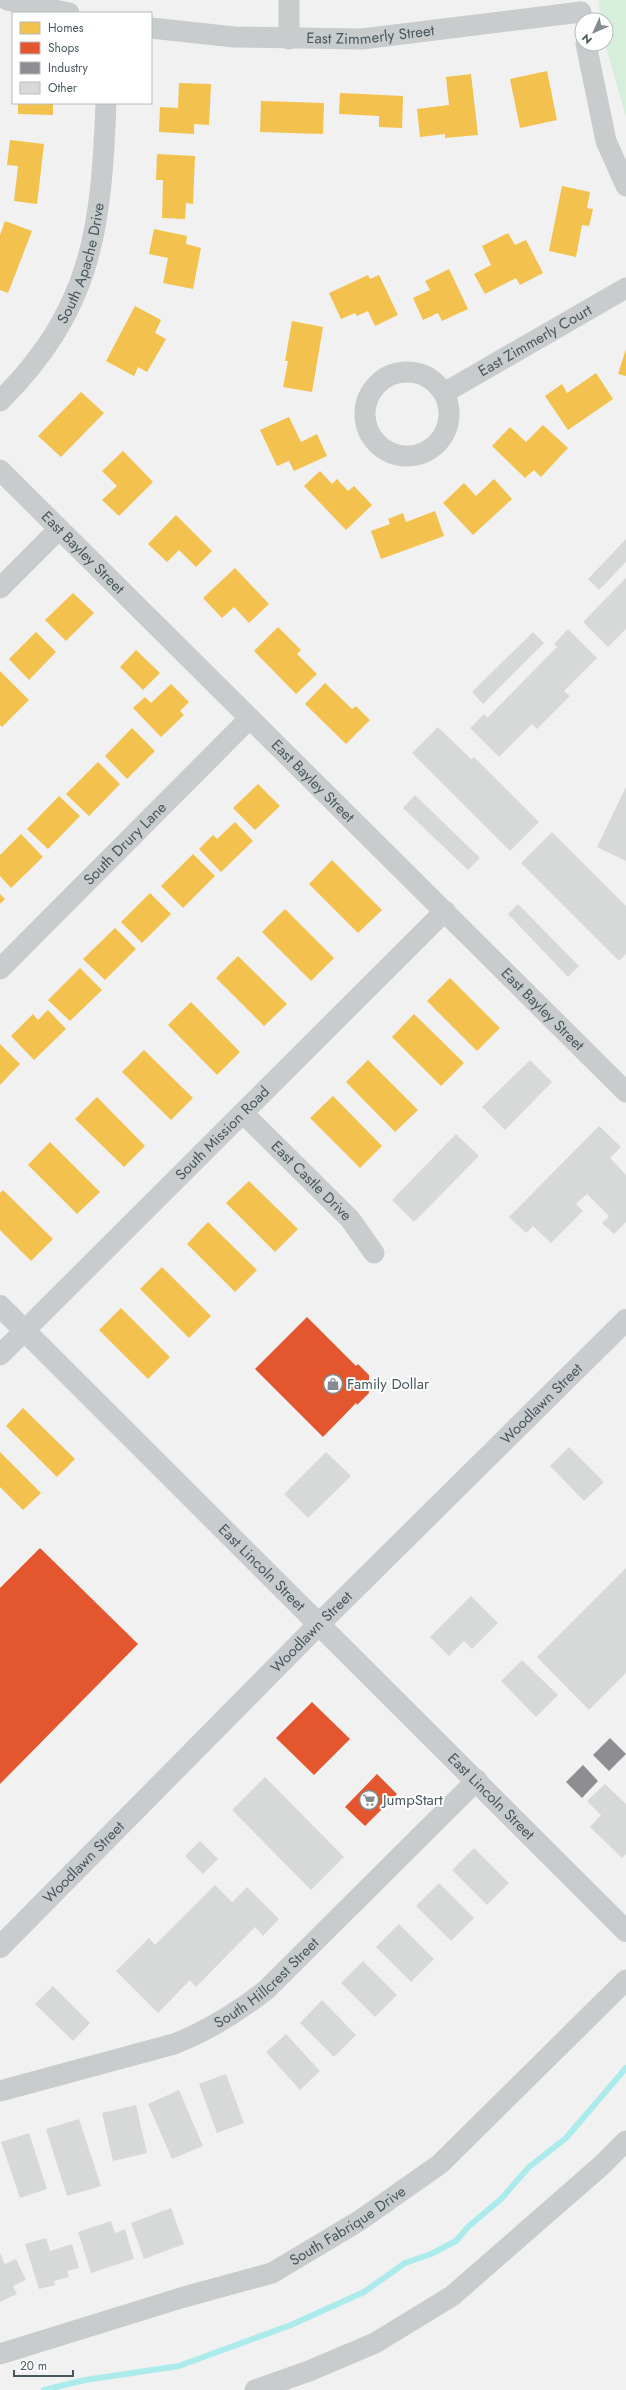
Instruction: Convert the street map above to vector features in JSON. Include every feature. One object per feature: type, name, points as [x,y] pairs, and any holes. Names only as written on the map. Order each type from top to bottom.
[{"type":"street","points":[[7,0],[64,12]]},
{"type":"street","points":[[289,0],[289,39]]},
{"type":"street","name":"East Zimmerly Street","points":[[152,28],[234,37],[362,39],[581,11]]},
{"type":"street","points":[[588,52],[606,141],[626,186]]},
{"type":"street","name":"South Apache Drive","points":[[0,401],[41,356],[61,326],[76,296],[90,257],[100,209],[106,104]]},
{"type":"street","name":"East Zimmerly Court","points":[[444,393],[626,288]]},
{"type":"street","points":[[408,371],[417,373],[437,384],[444,393],[448,405],[449,418],[441,439],[432,448],[420,454],[397,455],[382,448],[372,437],[366,425],[365,413],[368,398],[375,386],[385,377],[408,371]]},
{"type":"street","name":"East Bayley Street","points":[[0,470],[626,1092]]},
{"type":"street","points":[[0,588],[59,529]]},
{"type":"street","name":"South Drury Lane","points":[[0,969],[249,719]]},
{"type":"street","name":"South Mission Road","points":[[0,1355],[244,1114],[445,912]]},
{"type":"street","name":"East Castle Drive","points":[[244,1114],[350,1219],[374,1253]]},
{"type":"street","name":"East Lincoln Street","points":[[0,1306],[477,1780],[626,1931]]},
{"type":"street","name":"Woodlawn Street","points":[[0,1947],[320,1624],[626,1320]]},
{"type":"street","name":"South Hillcrest Street","points":[[0,2091],[174,2044],[194,2036],[250,2003],[266,1990],[477,1780]]},
{"type":"street","name":"South Fabrique Drive","points":[[0,2354],[272,2273],[359,2221],[440,2164],[626,1980]]},
{"type":"street","points":[[264,2388],[375,2343],[452,2296],[602,2165],[626,2141]]},
{"type":"green space","points":[[599,0],[626,0],[626,117],[607,52],[614,52],[614,12],[600,12]]},
{"type":"building: Homes","points":[[547,71],[557,120],[520,128],[510,79]]},
{"type":"building: Homes","points":[[471,74],[478,135],[445,138],[445,134],[420,137],[417,109],[449,105],[446,77]]},
{"type":"building: Homes","points":[[179,83],[211,84],[209,125],[194,124],[194,134],[159,132],[160,107],[178,108]]},
{"type":"building: Homes","points":[[340,93],[403,96],[402,128],[379,127],[379,116],[339,114]]},
{"type":"building: Homes","points":[[261,101],[324,103],[323,134],[260,132]]},
{"type":"building: Homes","points":[[18,104],[53,104],[53,115],[18,114]]},
{"type":"building: Homes","points":[[10,140],[44,144],[37,204],[14,201],[18,166],[7,165]]},
{"type":"building: Homes","points":[[157,154],[195,156],[193,204],[186,203],[185,219],[162,218],[163,180],[156,180]]},
{"type":"building: Homes","points":[[562,186],[590,192],[587,208],[593,209],[589,226],[582,225],[576,257],[549,251]]},
{"type":"building: Homes","points":[[5,221],[32,231],[8,293],[0,290],[0,235]]},
{"type":"building: Homes","points":[[154,229],[187,236],[186,244],[201,248],[193,289],[163,283],[168,258],[149,254]]},
{"type":"building: Homes","points":[[508,233],[515,245],[526,240],[543,273],[520,285],[516,278],[485,294],[474,274],[491,265],[482,246]]},
{"type":"building: Homes","points":[[449,269],[468,309],[442,321],[438,313],[423,320],[413,298],[430,290],[425,281]]},
{"type":"building: Homes","points":[[368,275],[370,279],[379,275],[398,315],[375,326],[368,311],[357,316],[355,313],[341,319],[329,293]]},
{"type":"building: Homes","points":[[135,306],[161,320],[155,333],[166,339],[147,372],[138,367],[134,376],[106,361]]},
{"type":"building: Homes","points":[[292,321],[323,327],[312,392],[283,387],[288,361],[285,361]]},
{"type":"building: Homes","points":[[626,349],[626,376],[618,374]]},
{"type":"building: Homes","points":[[596,373],[613,399],[568,430],[545,396],[562,384],[567,393]]},
{"type":"building: Homes","points":[[81,392],[104,413],[61,457],[38,436]]},
{"type":"building: Homes","points":[[289,417],[301,442],[317,434],[327,456],[294,471],[289,461],[277,466],[260,430]]},
{"type":"building: Homes","points":[[543,425],[568,448],[541,477],[534,470],[525,478],[492,446],[510,427],[526,442]]},
{"type":"building: Homes","points":[[123,451],[153,482],[119,516],[102,500],[117,486],[102,471]]},
{"type":"building: Homes","points":[[320,471],[332,484],[337,479],[348,491],[354,486],[372,505],[346,530],[304,486]]},
{"type":"building: Homes","points":[[494,479],[512,499],[473,535],[443,503],[464,483],[476,496]]},
{"type":"building: Homes","points":[[435,511],[444,536],[381,559],[371,531],[390,524],[388,519],[403,513],[406,522]]},
{"type":"building: Homes","points":[[176,515],[212,551],[196,567],[179,550],[167,562],[148,544]]},
{"type":"building: Homes","points":[[235,568],[269,604],[249,623],[234,607],[222,618],[203,598]]},
{"type":"building: Homes","points":[[73,593],[94,613],[66,641],[45,620]]},
{"type":"building: Homes","points":[[278,627],[301,650],[297,654],[317,674],[296,694],[254,651]]},
{"type":"building: Homes","points":[[36,632],[56,652],[29,680],[9,659]]},
{"type":"building: Homes","points":[[136,650],[160,673],[143,690],[120,667]]},
{"type":"building: Homes","points":[[0,671],[29,700],[2,727],[0,725]]},
{"type":"building: Homes","points":[[325,683],[352,709],[356,706],[370,720],[346,744],[305,704]]},
{"type":"building: Homes","points":[[171,684],[189,702],[180,711],[184,715],[161,737],[133,708],[145,697],[151,703]]},
{"type":"building: Homes","points":[[132,728],[155,751],[127,779],[105,756]]},
{"type":"building: Homes","points":[[98,762],[120,784],[89,816],[66,794]]},
{"type":"building: Homes","points":[[258,784],[280,806],[255,830],[233,808]]},
{"type":"building: Homes","points":[[59,796],[80,816],[48,849],[27,829]]},
{"type":"building: Homes","points":[[235,822],[253,841],[221,872],[199,849],[213,835],[217,839]]},
{"type":"building: Homes","points":[[21,834],[43,857],[11,888],[0,876],[0,855]]},
{"type":"building: Homes","points":[[193,854],[215,876],[183,908],[161,886]]},
{"type":"building: Homes","points":[[332,860],[382,910],[358,933],[309,884]]},
{"type":"building: Homes","points":[[150,893],[171,914],[142,943],[121,922]]},
{"type":"building: Homes","points":[[0,894],[5,899],[0,904]]},
{"type":"building: Homes","points":[[285,909],[334,958],[311,981],[262,932]]},
{"type":"building: Homes","points":[[115,928],[136,949],[105,980],[83,959]]},
{"type":"building: Homes","points":[[238,956],[287,1004],[264,1026],[216,978]]},
{"type":"building: Homes","points":[[80,968],[102,990],[70,1021],[48,1000]]},
{"type":"building: Homes","points":[[450,978],[500,1028],[477,1051],[427,1001]]},
{"type":"building: Homes","points":[[191,1002],[240,1052],[217,1075],[168,1025]]},
{"type":"building: Homes","points":[[48,1010],[66,1029],[34,1060],[11,1036],[33,1014],[38,1020]]},
{"type":"building: Homes","points":[[414,1014],[464,1063],[441,1086],[392,1037]]},
{"type":"building: Homes","points":[[0,1044],[20,1064],[0,1085]]},
{"type":"building: Homes","points":[[144,1050],[193,1098],[171,1120],[122,1072]]},
{"type":"building: Homes","points":[[368,1060],[418,1110],[395,1132],[346,1082]]},
{"type":"building: Homes","points":[[333,1096],[382,1146],[360,1168],[310,1118]]},
{"type":"building: Homes","points":[[97,1097],[145,1146],[124,1167],[75,1119]]},
{"type":"building: Homes","points":[[50,1142],[100,1192],[77,1214],[28,1165]]},
{"type":"building: Homes","points":[[249,1181],[298,1229],[275,1252],[226,1203]]},
{"type":"building: Homes","points":[[3,1190],[53,1239],[31,1261],[0,1230],[0,1193]]},
{"type":"building: Homes","points":[[208,1222],[257,1270],[235,1292],[187,1244]]},
{"type":"building: Homes","points":[[162,1267],[211,1316],[189,1338],[140,1289]]},
{"type":"building: Homes","points":[[121,1308],[170,1357],[148,1379],[99,1330]]},
{"type":"building: Homes","points":[[23,1408],[75,1459],[57,1477],[6,1426]]},
{"type":"building: Homes","points":[[0,1452],[41,1493],[23,1510],[0,1487]]},
{"type":"building: Shops","points":[[307,1317],[356,1366],[358,1364],[369,1375],[369,1393],[357,1405],[356,1403],[323,1437],[255,1369]]},
{"type":"building: Shops","points":[[40,1548],[138,1644],[0,1784],[0,1588]]},
{"type":"building: Shops","points":[[312,1702],[350,1739],[314,1775],[276,1738]]},
{"type":"building: Shops","points":[[377,1774],[397,1794],[365,1826],[345,1807]]},
{"type":"building: Industry","points":[[610,1738],[626,1754],[609,1771],[593,1755]]},
{"type":"building: Industry","points":[[583,1765],[598,1781],[582,1798],[566,1782]]},
{"type":"building: Other","points":[[626,539],[626,562],[599,590],[588,579]]},
{"type":"building: Other","points":[[626,578],[626,629],[608,647],[583,622]]},
{"type":"building: Other","points":[[568,629],[597,658],[564,691],[570,696],[537,729],[532,724],[499,757],[470,728],[484,714],[487,718],[557,647],[554,644]]},
{"type":"building: Other","points":[[533,632],[544,643],[483,704],[472,692]]},
{"type":"building: Other","points":[[438,727],[471,759],[474,757],[539,822],[510,851],[412,753]]},
{"type":"building: Other","points":[[626,787],[626,861],[597,847]]},
{"type":"building: Other","points":[[415,795],[480,858],[468,870],[403,808]]},
{"type":"building: Other","points":[[552,832],[626,906],[626,954],[619,961],[521,863]]},
{"type":"building: Other","points":[[518,904],[579,966],[568,977],[508,914]]},
{"type":"building: Other","points":[[530,1060],[552,1082],[505,1130],[482,1107]]},
{"type":"building: Other","points":[[599,1126],[621,1147],[610,1158],[626,1175],[626,1222],[614,1234],[602,1223],[609,1216],[587,1194],[576,1204],[583,1211],[551,1243],[533,1226],[526,1233],[509,1217]]},
{"type":"building: Other","points":[[456,1134],[479,1156],[414,1222],[392,1200]]},
{"type":"building: Other","points":[[569,1447],[604,1482],[584,1501],[550,1466]]},
{"type":"building: Other","points":[[326,1452],[351,1476],[308,1518],[284,1494]]},
{"type":"building: Other","points":[[626,1568],[626,1673],[589,1710],[537,1657]]},
{"type":"building: Other","points":[[471,1596],[498,1623],[472,1649],[464,1641],[449,1656],[430,1637]]},
{"type":"building: Other","points":[[522,1660],[558,1695],[536,1717],[501,1681]]},
{"type":"building: Other","points":[[265,1777],[344,1857],[311,1890],[232,1810]]},
{"type":"building: Other","points":[[605,1784],[626,1804],[626,1854],[622,1858],[590,1827],[601,1815],[587,1801]]},
{"type":"building: Other","points":[[200,1841],[218,1859],[203,1874],[185,1856]]},
{"type":"building: Other","points":[[474,1848],[509,1883],[487,1905],[452,1870]]},
{"type":"building: Other","points":[[439,1883],[474,1918],[451,1941],[416,1906]]},
{"type":"building: Other","points":[[215,1885],[232,1902],[247,1887],[279,1919],[263,1936],[255,1927],[196,1987],[190,1980],[158,2013],[116,1971],[149,1938],[155,1945]]},
{"type":"building: Other","points":[[399,1924],[434,1959],[411,1982],[376,1947]]},
{"type":"building: Other","points":[[363,1961],[397,1995],[375,2017],[341,1983]]},
{"type":"building: Other","points":[[53,1986],[90,2023],[73,2041],[35,2004]]},
{"type":"building: Other","points":[[322,2000],[356,2035],[334,2057],[300,2023]]},
{"type":"building: Other","points":[[286,2034],[320,2071],[300,2090],[266,2052]]},
{"type":"building: Other","points":[[226,2074],[244,2123],[217,2133],[199,2084]]},
{"type":"building: Other","points":[[179,2090],[203,2146],[172,2159],[148,2104]]},
{"type":"building: Other","points":[[136,2105],[147,2153],[113,2161],[102,2113]]},
{"type":"building: Other","points":[[79,2119],[101,2186],[67,2196],[46,2129]]},
{"type":"building: Other","points":[[29,2133],[47,2189],[20,2198],[1,2142]]},
{"type":"building: Other","points":[[171,2208],[184,2244],[144,2259],[131,2223]]},
{"type":"building: Other","points":[[111,2221],[115,2233],[125,2229],[134,2259],[91,2273],[78,2232]]},
{"type":"building: Other","points":[[46,2238],[50,2251],[72,2244],[79,2268],[67,2271],[69,2277],[54,2281],[55,2285],[39,2289],[25,2244]]},
{"type":"building: Other","points":[[0,2253],[5,2264],[16,2259],[26,2280],[13,2286],[17,2294],[0,2302]]},
{"type":"waterway","points":[[44,2390],[85,2380],[179,2366],[291,2325],[364,2292],[405,2263],[431,2254],[456,2241],[468,2227],[501,2199],[529,2167],[566,2138],[626,2068]]},
{"type":"place","name":"Family Dollar","points":[[333,1384]]},
{"type":"place","name":"JumpStart","points":[[369,1800]]}]
